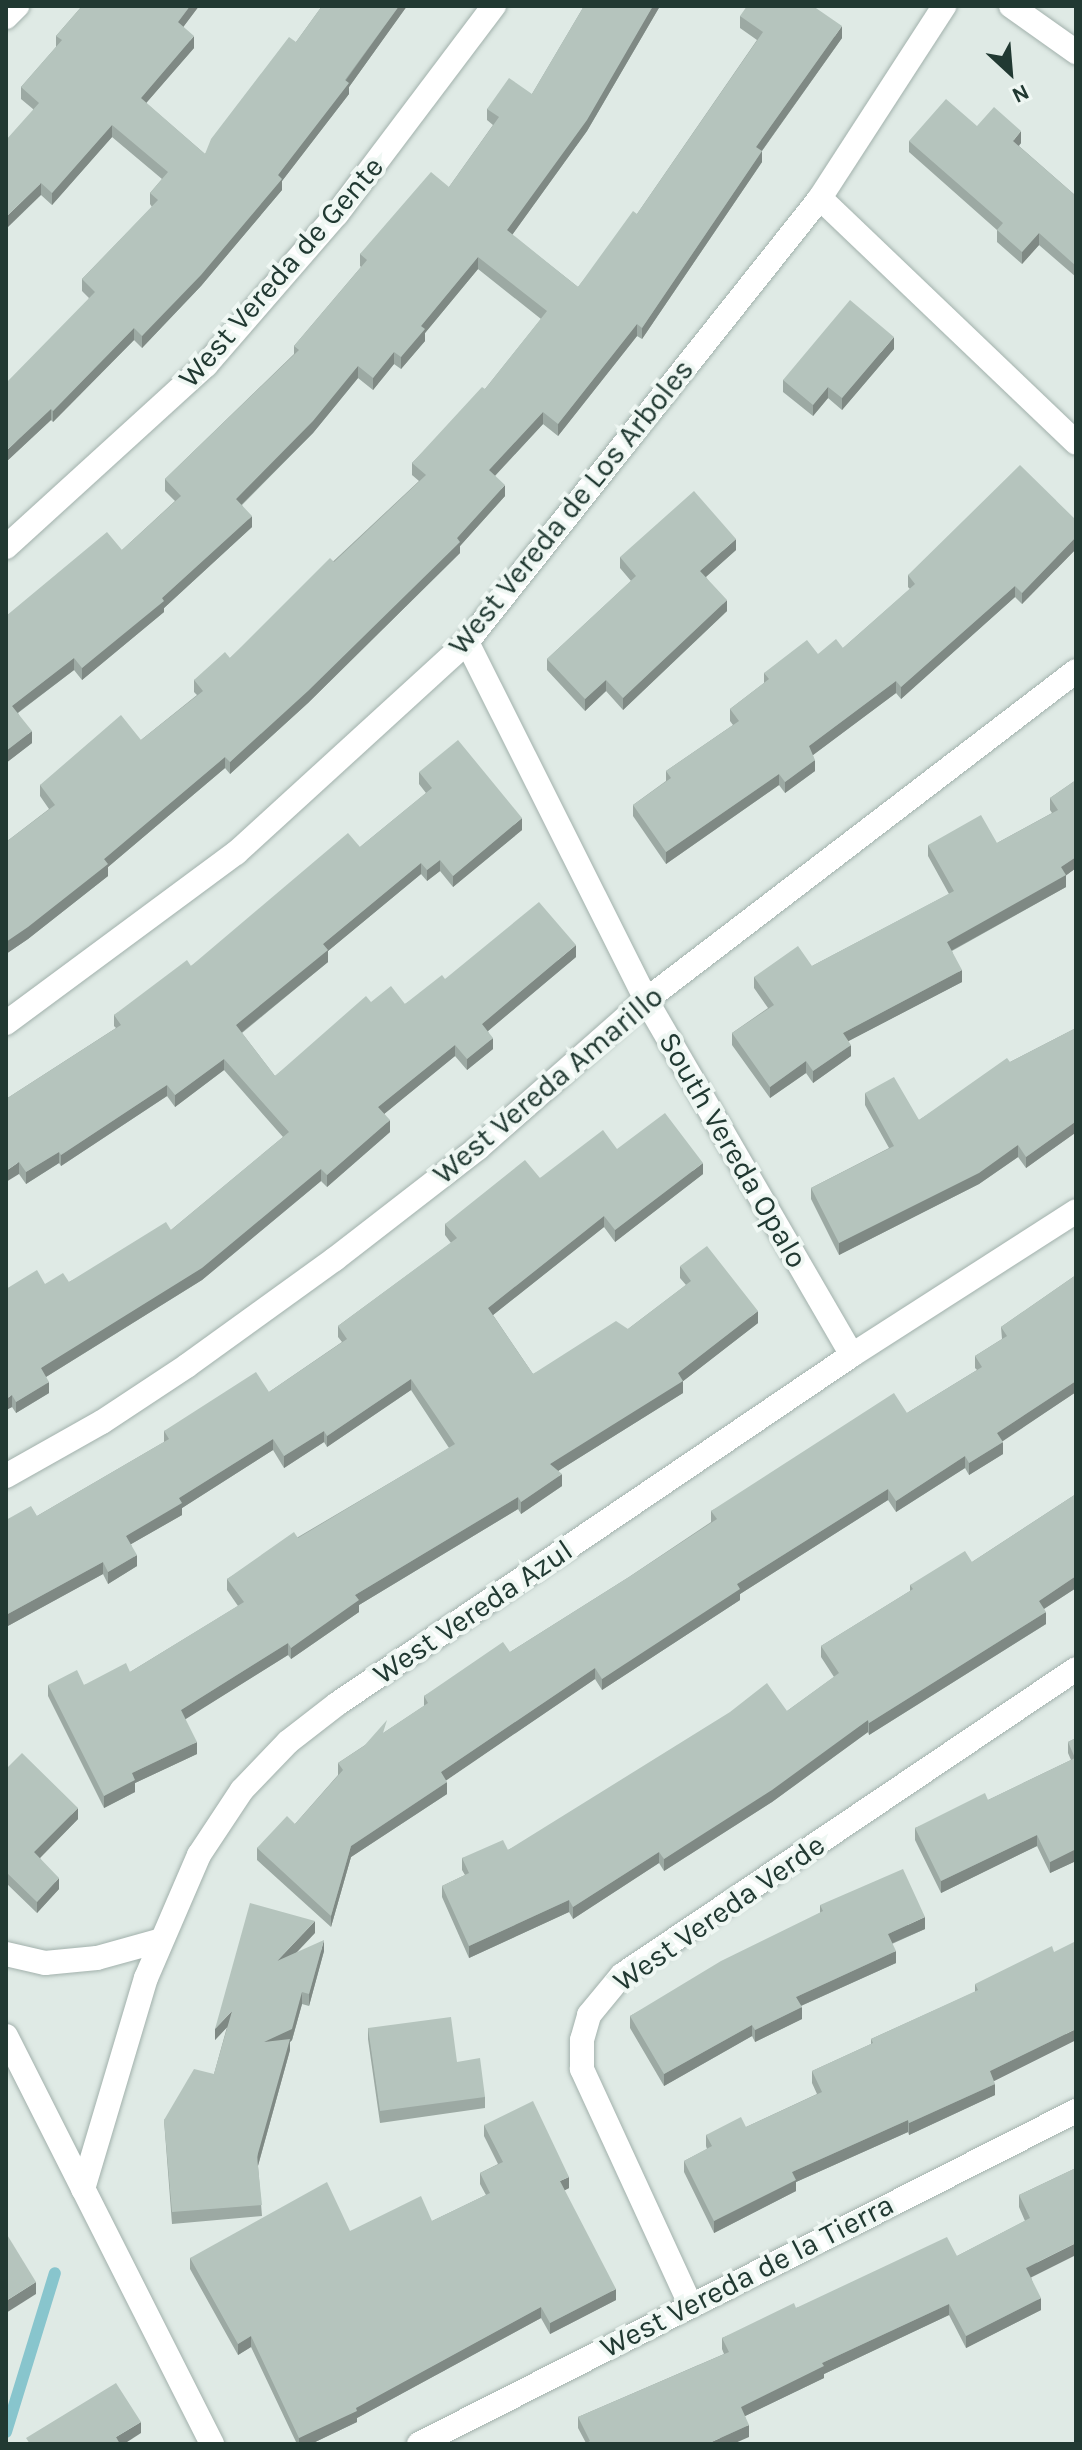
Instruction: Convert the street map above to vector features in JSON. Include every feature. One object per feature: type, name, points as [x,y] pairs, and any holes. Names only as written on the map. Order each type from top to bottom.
[{"type":"street","points":[[6,17],[17,6]]},
{"type":"street","name":"West Vereda de Gente","points":[[6,547],[206,365],[337,214],[494,6]]},
{"type":"street","name":"West Vereda de Los Arboles","points":[[6,1023],[236,853],[467,642],[820,198],[944,6]]},
{"type":"street","points":[[1011,6],[1076,52]]},
{"type":"street","points":[[820,198],[1076,443]]},
{"type":"street","name":"South Vereda Opalo","points":[[467,642],[646,1000],[852,1355]]},
{"type":"street","name":"West Vereda Amarillo","points":[[6,1476],[102,1422],[188,1365],[335,1259],[478,1148],[646,1000],[1076,671]]},
{"type":"street","name":"West Vereda Azul","points":[[83,2189],[146,1978],[199,1855],[242,1790],[288,1742],[337,1704],[852,1355],[1076,1211]]},
{"type":"street","name":"West Vereda Verde","points":[[690,2304],[582,2069],[582,2040],[589,2015],[622,1975],[1076,1669]]},
{"type":"street","points":[[6,1954],[45,1963],[97,1958],[162,1940]]},
{"type":"street","points":[[6,2036],[212,2444]]},
{"type":"street","name":"West Vereda de la Tierra","points":[[419,2444],[1076,2111]]},
{"type":"building","points":[[82,6],[190,6],[178,22],[194,36],[141,98],[205,154],[211,139],[289,37],[296,42],[322,6],[399,6],[345,80],[349,83],[278,175],[282,179],[201,275],[142,336],[134,328],[53,411],[51,409],[6,451],[6,383],[95,292],[82,279],[158,200],[150,193],[168,172],[112,125],[52,193],[41,183],[6,217],[6,140],[39,103],[21,87],[62,40],[56,36]]},
{"type":"building","points":[[584,6],[653,6],[587,120],[507,230],[578,287],[633,211],[637,214],[763,32],[740,16],[747,6],[813,6],[842,26],[756,147],[762,151],[642,328],[637,324],[558,424],[543,412],[489,470],[505,485],[457,538],[460,542],[308,691],[230,762],[225,757],[104,859],[108,864],[6,942],[6,842],[55,805],[40,785],[121,715],[141,740],[203,691],[194,680],[225,652],[230,658],[330,558],[334,562],[426,475],[412,463],[482,387],[485,389],[547,311],[478,257],[421,326],[425,329],[401,357],[394,352],[373,378],[358,366],[313,421],[236,499],[252,516],[162,598],[164,601],[82,668],[74,658],[12,706],[32,731],[6,751],[6,616],[107,532],[122,550],[181,496],[165,479],[299,350],[294,346],[367,260],[360,254],[431,172],[449,187],[499,117],[487,109],[509,78],[532,94]]},
{"type":"building","points":[[946,99],[977,126],[994,107],[1021,131],[1013,141],[1076,196],[1076,266],[1039,233],[1022,252],[997,230],[1003,223],[909,141]]},
{"type":"building","points":[[850,300],[894,337],[842,398],[828,387],[813,405],[783,380]]},
{"type":"building","points":[[1020,465],[1076,520],[1076,537],[1022,593],[1015,586],[901,687],[896,681],[809,746],[815,760],[785,782],[779,774],[666,852],[633,805],[671,778],[666,771],[739,721],[730,709],[769,679],[764,673],[807,640],[818,654],[836,639],[843,648],[915,584],[908,575]]},
{"type":"building","points":[[694,491],[736,539],[700,571],[727,600],[623,698],[606,680],[585,699],[547,659],[636,576],[620,557]]},
{"type":"building","points":[[458,740],[522,818],[453,876],[440,860],[427,870],[421,863],[323,944],[328,950],[236,1025],[275,1076],[366,996],[371,1002],[391,986],[405,1004],[442,975],[445,979],[539,902],[576,945],[482,1024],[493,1038],[467,1059],[455,1045],[378,1107],[390,1120],[327,1175],[321,1169],[202,1268],[41,1368],[49,1382],[16,1402],[12,1395],[6,1399],[6,1289],[37,1270],[45,1284],[63,1273],[69,1282],[166,1222],[171,1230],[289,1132],[224,1059],[175,1095],[167,1085],[61,1155],[59,1152],[26,1172],[19,1162],[6,1171],[6,1099],[121,1025],[114,1015],[187,960],[191,966],[348,833],[360,847],[432,788],[419,772]]},
{"type":"building","points":[[1076,780],[1076,857],[1061,867],[1066,875],[947,942],[962,970],[843,1033],[851,1045],[813,1071],[806,1061],[770,1087],[732,1033],[774,1005],[754,977],[798,946],[812,966],[954,891],[928,845],[981,815],[997,843],[1058,810],[1050,798]]},
{"type":"building","points":[[1076,1028],[1076,1124],[1026,1157],[1018,1145],[979,1173],[839,1243],[811,1188],[894,1146],[865,1093],[894,1077],[919,1120],[1007,1058],[1010,1062]]},
{"type":"building","points":[[665,1113],[703,1163],[615,1230],[604,1216],[488,1308],[533,1374],[616,1321],[628,1329],[691,1281],[680,1266],[707,1246],[758,1311],[678,1373],[683,1381],[550,1464],[562,1474],[521,1502],[518,1497],[355,1595],[359,1600],[291,1648],[288,1643],[181,1710],[197,1742],[132,1773],[135,1780],[104,1796],[48,1685],[77,1670],[84,1685],[126,1663],[130,1672],[244,1602],[227,1579],[294,1532],[298,1538],[455,1444],[411,1379],[327,1436],[324,1431],[284,1456],[273,1439],[179,1498],[182,1503],[126,1536],[137,1555],[108,1572],[103,1562],[6,1615],[6,1520],[31,1506],[37,1516],[169,1439],[164,1431],[256,1372],[269,1392],[347,1339],[338,1326],[457,1238],[445,1224],[525,1160],[540,1178],[603,1130],[617,1149]]},
{"type":"building","points":[[1076,1275],[1076,1381],[997,1433],[1003,1442],[969,1463],[965,1456],[896,1501],[888,1489],[737,1584],[740,1589],[602,1679],[595,1668],[441,1772],[447,1782],[351,1846],[331,1916],[257,1848],[287,1816],[295,1824],[343,1770],[338,1763],[364,1746],[387,1720],[383,1733],[428,1703],[424,1696],[503,1642],[510,1652],[629,1577],[717,1519],[711,1511],[894,1393],[907,1413],[982,1367],[975,1356],[1007,1336],[1001,1327]]},
{"type":"building","points":[[1076,1494],[1076,1576],[1039,1601],[1046,1612],[869,1723],[868,1720],[772,1790],[664,1859],[659,1852],[573,1907],[569,1900],[469,1946],[442,1886],[469,1873],[462,1858],[503,1840],[508,1850],[730,1712],[767,1683],[787,1711],[839,1673],[821,1646],[913,1589],[910,1585],[965,1551],[972,1562]]},
{"type":"building","points":[[1076,1738],[1076,1849],[1050,1862],[1037,1835],[941,1881],[915,1828],[985,1793],[988,1800],[1075,1758],[1068,1742]]},
{"type":"building","points":[[22,1753],[78,1808],[34,1852],[59,1878],[37,1902],[6,1872],[6,1769]]},
{"type":"building","points":[[903,1869],[925,1917],[888,1934],[896,1951],[796,1997],[802,2007],[755,2030],[752,2025],[664,2074],[630,2016],[721,1961],[823,1911],[820,1905]]},
{"type":"building","points":[[250,1903],[315,1921],[277,1961],[324,1940],[309,1994],[302,1992],[292,2029],[264,2042],[290,2039],[257,2157],[262,2205],[172,2212],[164,2120],[194,2069],[214,2074],[232,2011],[215,2029]]},
{"type":"building","points":[[1076,1941],[1076,2029],[990,2071],[995,2084],[792,2172],[796,2180],[714,2221],[684,2161],[712,2146],[706,2135],[741,2117],[746,2127],[822,2092],[812,2071],[873,2043],[871,2039],[978,1990],[975,1984],[1052,1946],[1054,1952]]},
{"type":"building","points":[[451,2017],[457,2062],[480,2058],[485,2097],[380,2111],[368,2028]]},
{"type":"building","points":[[533,2101],[569,2177],[560,2181],[616,2289],[550,2323],[541,2307],[356,2408],[357,2411],[299,2438],[251,2336],[238,2344],[190,2258],[327,2182],[350,2231],[421,2196],[432,2221],[490,2193],[480,2173],[503,2162],[484,2125]]},
{"type":"building","points":[[1076,2168],[1076,2243],[1026,2268],[1041,2298],[966,2336],[949,2304],[822,2363],[824,2366],[741,2407],[749,2425],[707,2444],[584,2444],[590,2441],[578,2417],[729,2352],[722,2338],[794,2303],[796,2308],[947,2237],[957,2256],[1030,2218],[1019,2195]]},
{"type":"building","points":[[6,2233],[36,2282],[6,2301]]},
{"type":"building","points":[[116,2383],[141,2422],[116,2437],[120,2444],[30,2444],[26,2438]]},
{"type":"waterway","points":[[6,2432],[55,2273]]}]
